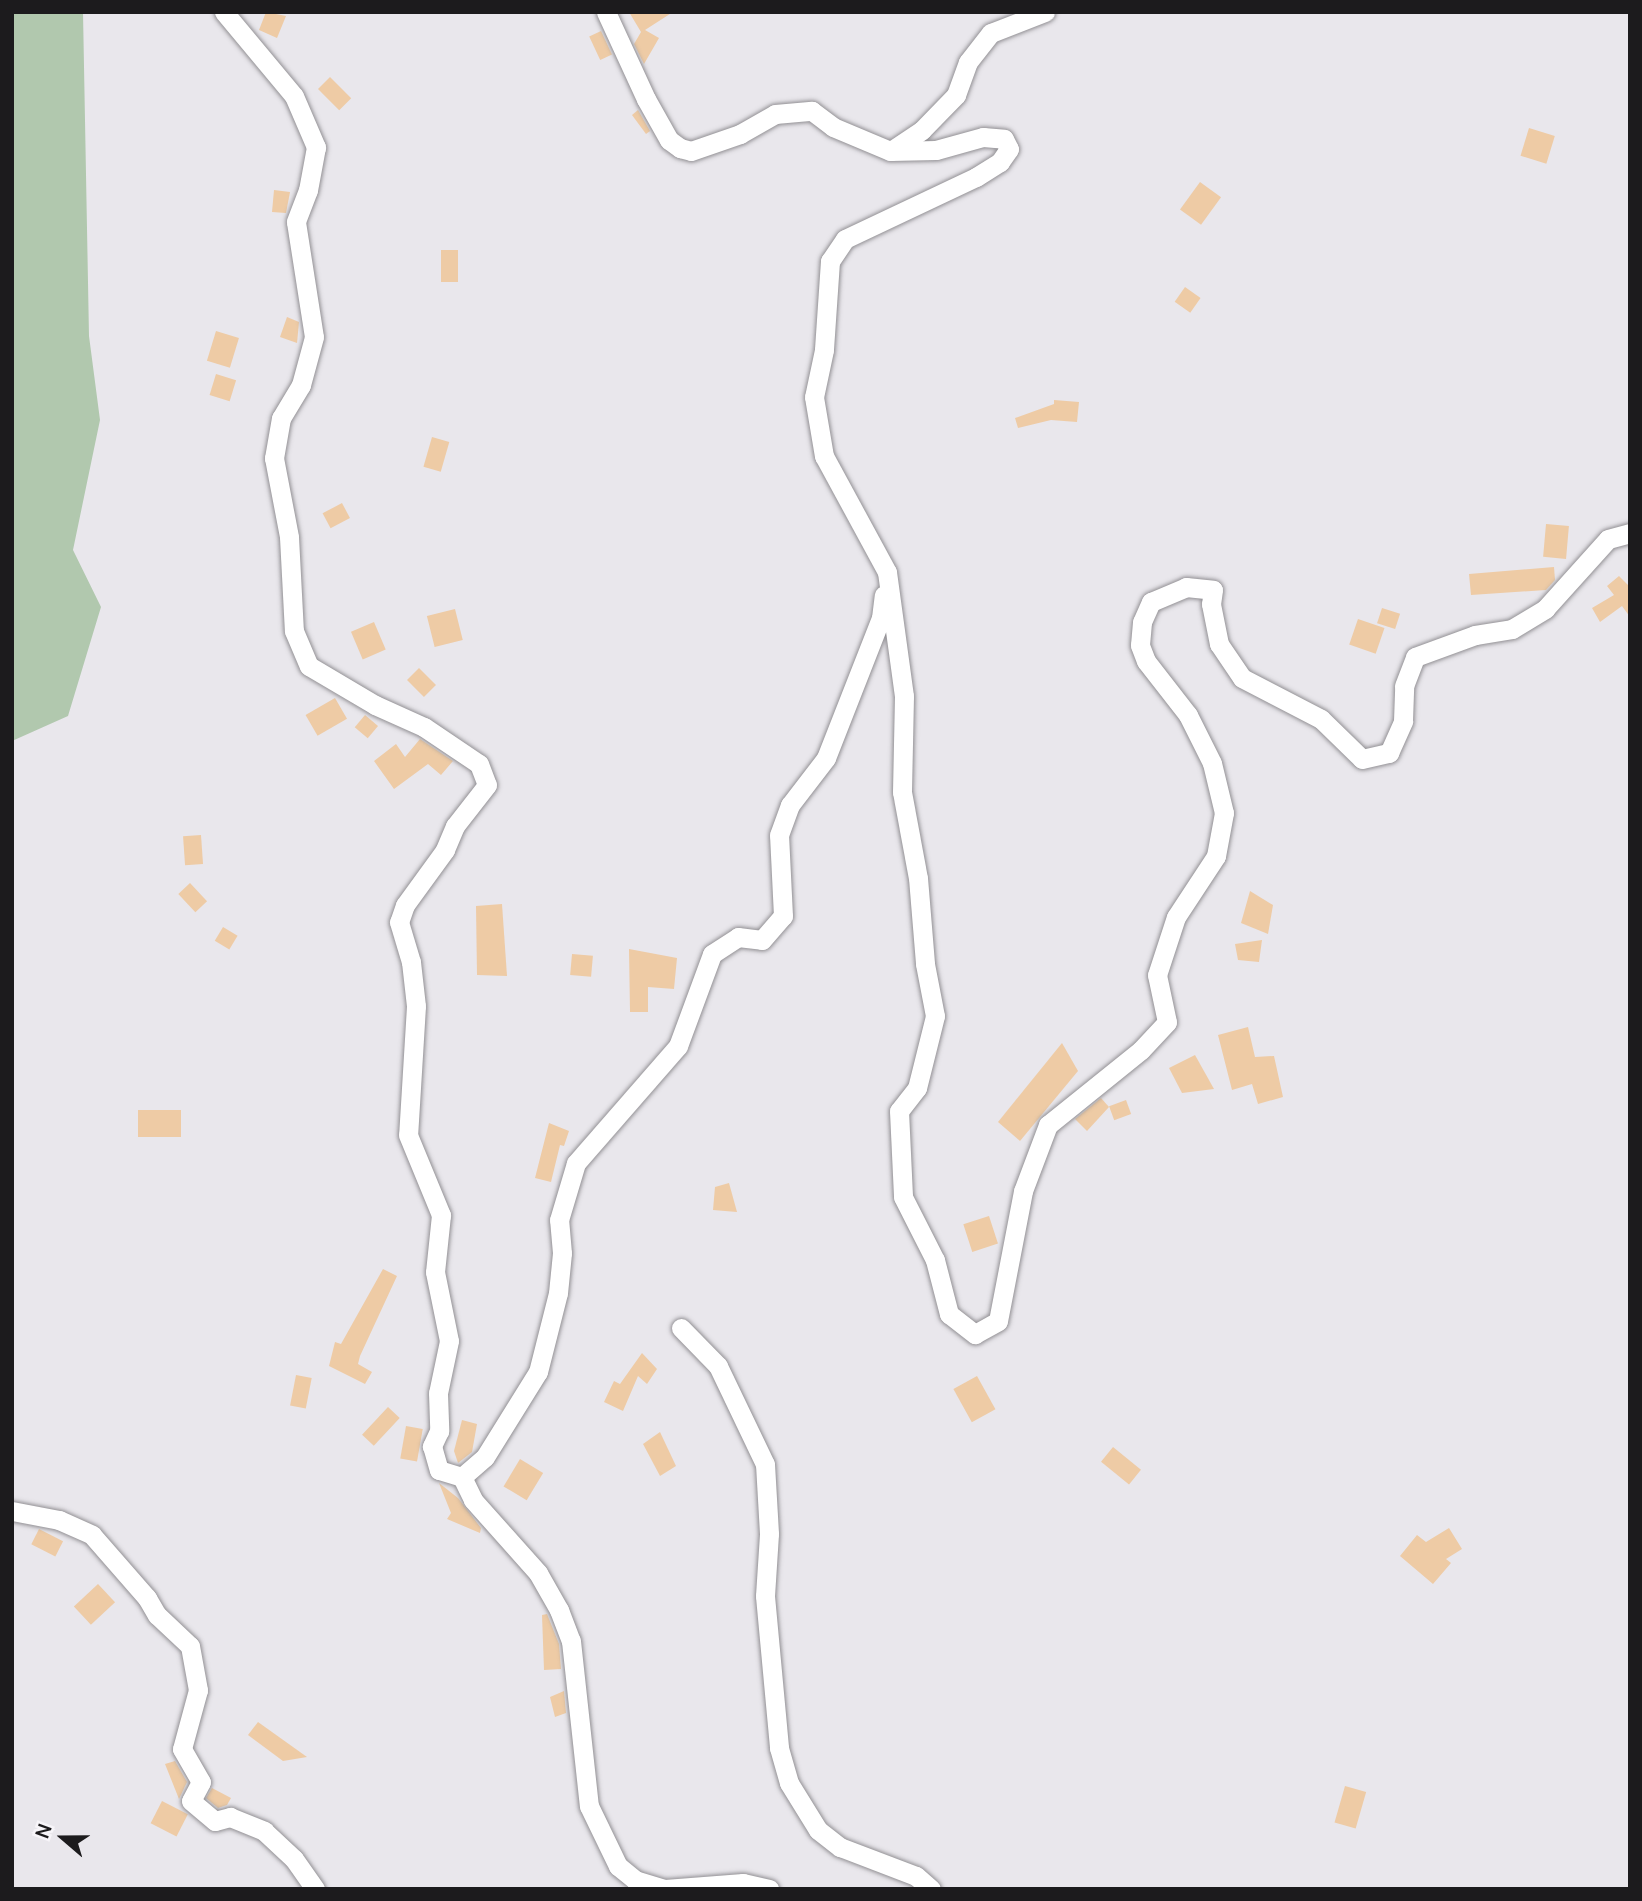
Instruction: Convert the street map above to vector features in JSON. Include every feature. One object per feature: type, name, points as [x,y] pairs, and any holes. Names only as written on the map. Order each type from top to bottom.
[{"type":"street","points":[[224,12],[294,96],[316,147],[296,222],[314,337],[301,385],[281,418],[274,458],[289,537],[294,631],[309,666],[375,705],[424,727],[480,764],[487,785],[455,826],[445,850],[405,905],[399,922],[411,962],[416,1006],[408,1135],[441,1216],[435,1272],[449,1341],[438,1393],[439,1431],[432,1446],[439,1470],[462,1477],[473,1500],[538,1573],[567,1631],[589,1806],[618,1866],[635,1880],[666,1889],[743,1883],[769,1889]]},
{"type":"street","points":[[606,12],[646,99],[669,140],[680,149],[691,151],[740,134],[775,114],[812,111],[833,127],[890,151],[936,150],[983,137],[1004,139],[1009,149],[1000,162],[976,177],[845,239],[830,261],[824,350],[814,397],[824,456],[887,572],[904,696],[902,792],[918,878],[925,964],[935,1016],[916,1088],[899,1111],[903,1197],[935,1261],[949,1314],[975,1334],[998,1321],[1023,1191],[1048,1125],[1141,1049],[1167,1022],[1157,975],[1176,917],[1216,856],[1224,813],[1212,763],[1188,715],[1146,661],[1140,645],[1142,622],[1151,602],[1186,587],[1213,590],[1211,604],[1219,644],[1242,678],[1321,719],[1362,759],[1389,753],[1403,720],[1404,686],[1415,657],[1475,635],[1512,629],[1545,609],[1608,539],[1630,533]]},
{"type":"street","points":[[890,151],[922,130],[956,95],[968,62],[991,33],[1045,12]]},
{"type":"street","points":[[462,1477],[485,1457],[538,1372],[558,1293],[562,1253],[559,1220],[576,1163],[678,1046],[712,954],[738,937],[762,940],[783,916],[779,835],[790,805],[826,758],[881,618],[887,572]]},
{"type":"street","points":[[681,1328],[718,1366],[765,1464],[769,1534],[765,1596],[779,1748],[789,1783],[818,1830],[840,1847],[916,1876],[931,1889]]},
{"type":"street","points":[[12,1511],[48,1517],[92,1535],[140,1589],[157,1615],[190,1646],[198,1690],[183,1749],[201,1782],[191,1801],[215,1821],[230,1817],[264,1832],[294,1859],[315,1889]]},
{"type":"green space","points":[[12,12],[83,12],[89,336],[100,420],[73,550],[101,607],[68,716],[12,741]]},
{"type":"building","points":[[266,12],[286,16],[277,38],[259,30]]},
{"type":"building","points":[[629,12],[673,12],[645,30],[659,38],[644,64],[634,44],[641,32]]},
{"type":"building","points":[[601,31],[612,55],[600,60],[589,36]]},
{"type":"building","points":[[330,77],[351,98],[339,110],[318,89]]},
{"type":"building","points":[[638,110],[650,131],[646,134],[632,115]]},
{"type":"building","points":[[1529,128],[1555,136],[1546,164],[1521,156]]},
{"type":"building","points":[[1200,182],[1221,197],[1201,225],[1180,210]]},
{"type":"building","points":[[274,190],[290,192],[286,213],[272,212]]},
{"type":"building","points":[[441,250],[458,250],[458,282],[441,282]]},
{"type":"building","points":[[1185,287],[1201,298],[1190,313],[1175,302]]},
{"type":"building","points":[[287,317],[299,322],[297,343],[280,337]]},
{"type":"building","points":[[216,331],[239,338],[230,368],[207,361]]},
{"type":"building","points":[[216,374],[236,380],[230,401],[210,395]]},
{"type":"building","points":[[1054,400],[1079,402],[1077,422],[1051,420],[1018,428],[1015,418],[1054,404]]},
{"type":"building","points":[[432,437],[449,442],[441,472],[423,467]]},
{"type":"building","points":[[342,503],[350,518],[331,528],[323,513]]},
{"type":"building","points":[[1546,524],[1569,526],[1566,559],[1543,557]]},
{"type":"building","points":[[1554,567],[1555,580],[1546,590],[1471,595],[1469,574]]},
{"type":"building","points":[[1619,576],[1630,587],[1630,617],[1622,606],[1600,622],[1592,608],[1614,595],[1607,586]]},
{"type":"building","points":[[1382,608],[1400,614],[1395,629],[1377,623]]},
{"type":"building","points":[[455,609],[463,640],[435,647],[427,616]]},
{"type":"building","points":[[1358,619],[1384,628],[1376,654],[1349,645]]},
{"type":"building","points":[[374,622],[386,650],[363,659],[351,632]]},
{"type":"building","points":[[419,668],[436,685],[424,697],[407,680]]},
{"type":"building","points":[[335,698],[347,719],[318,736],[306,715]]},
{"type":"building","points":[[365,715],[378,726],[368,738],[355,727]]},
{"type":"building","points":[[420,739],[453,761],[441,775],[428,764],[394,789],[374,761],[396,744],[405,757]]},
{"type":"building","points":[[201,835],[203,864],[185,865],[183,836]]},
{"type":"building","points":[[190,883],[207,901],[195,912],[178,894]]},
{"type":"building","points":[[1250,891],[1273,905],[1268,934],[1241,923]]},
{"type":"building","points":[[502,904],[507,976],[477,975],[476,906]]},
{"type":"building","points":[[223,927],[238,936],[229,949],[215,941]]},
{"type":"building","points":[[1262,940],[1259,962],[1238,960],[1235,944]]},
{"type":"building","points":[[629,949],[677,958],[674,989],[648,987],[648,1012],[630,1012]]},
{"type":"building","points":[[572,954],[593,956],[591,977],[570,975]]},
{"type":"building","points":[[1248,1027],[1255,1057],[1274,1056],[1283,1097],[1258,1104],[1252,1084],[1232,1090],[1218,1035]]},
{"type":"building","points":[[1062,1043],[1078,1071],[1020,1141],[998,1122]]},
{"type":"building","points":[[1195,1055],[1214,1089],[1182,1093],[1169,1068]]},
{"type":"building","points":[[1101,1098],[1109,1107],[1087,1131],[1075,1119]]},
{"type":"building","points":[[1126,1100],[1131,1114],[1114,1120],[1109,1106]]},
{"type":"building","points":[[138,1110],[181,1110],[181,1137],[138,1137]]},
{"type":"building","points":[[549,1123],[569,1131],[564,1146],[560,1145],[551,1182],[535,1178]]},
{"type":"building","points":[[729,1183],[737,1212],[713,1210],[715,1187]]},
{"type":"building","points":[[989,1216],[998,1244],[972,1252],[963,1224]]},
{"type":"building","points":[[383,1269],[397,1276],[360,1356],[358,1364],[372,1372],[365,1384],[329,1366],[335,1342],[341,1344]]},
{"type":"building","points":[[642,1353],[657,1369],[647,1384],[638,1376],[623,1411],[604,1402],[614,1381],[620,1384]]},
{"type":"building","points":[[296,1375],[312,1378],[306,1408],[290,1405]]},
{"type":"building","points":[[977,1376],[995,1409],[972,1422],[953,1389]]},
{"type":"building","points":[[388,1407],[400,1418],[374,1446],[362,1435]]},
{"type":"building","points":[[462,1420],[477,1424],[472,1452],[458,1463],[454,1451]]},
{"type":"building","points":[[406,1426],[423,1429],[417,1461],[400,1458]]},
{"type":"building","points":[[660,1432],[676,1466],[660,1476],[643,1444]]},
{"type":"building","points":[[1113,1447],[1141,1470],[1129,1484],[1101,1462]]},
{"type":"building","points":[[520,1459],[543,1473],[527,1500],[504,1486]]},
{"type":"building","points":[[439,1483],[458,1498],[481,1528],[480,1533],[447,1519],[451,1513]]},
{"type":"building","points":[[1449,1528],[1462,1549],[1446,1559],[1451,1563],[1433,1584],[1400,1556],[1417,1535],[1426,1542]]},
{"type":"building","points":[[39,1529],[63,1541],[55,1556],[31,1544]]},
{"type":"building","points":[[98,1584],[115,1602],[91,1625],[74,1607]]},
{"type":"building","points":[[547,1614],[559,1644],[561,1669],[544,1670],[542,1615]]},
{"type":"building","points":[[564,1691],[566,1713],[555,1717],[550,1697]]},
{"type":"building","points":[[258,1722],[307,1757],[283,1761],[248,1735]]},
{"type":"building","points":[[175,1761],[187,1782],[179,1799],[165,1764]]},
{"type":"building","points":[[1345,1786],[1366,1792],[1356,1829],[1335,1823]]},
{"type":"building","points":[[212,1788],[231,1798],[227,1805],[218,1808],[206,1798]]},
{"type":"building","points":[[162,1801],[188,1814],[176,1836],[151,1823]]}]
